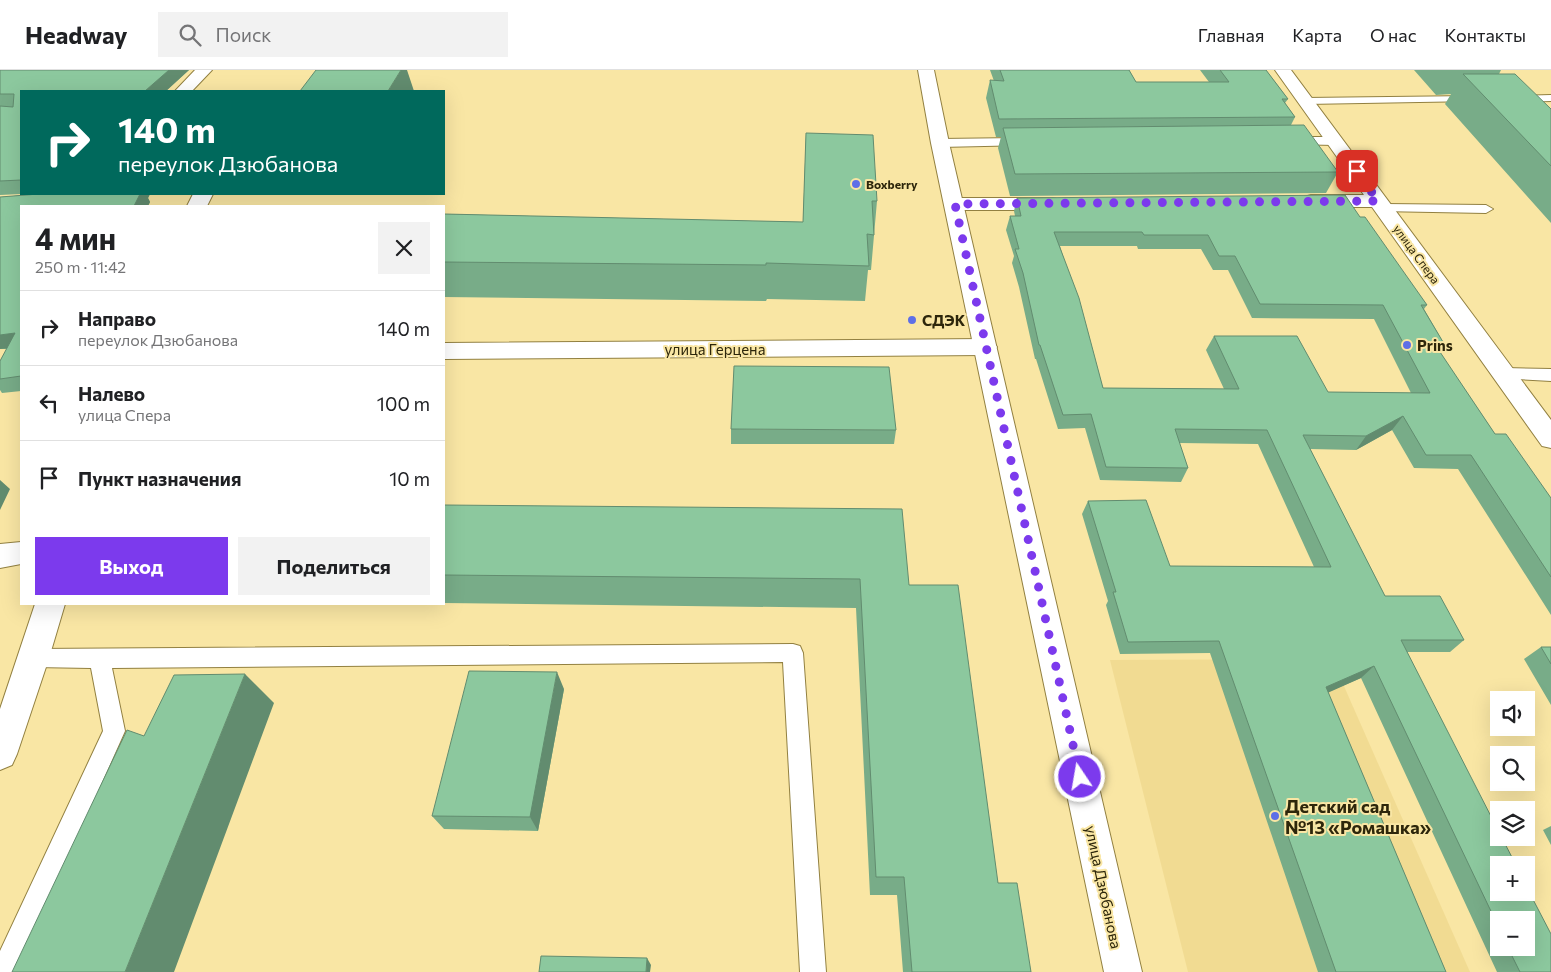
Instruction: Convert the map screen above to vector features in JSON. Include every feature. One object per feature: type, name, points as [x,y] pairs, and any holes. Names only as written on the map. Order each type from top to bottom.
[{"type":"street","points":[[184,90],[204,70]]},
{"type":"street","name":"улица Дзюбанова","points":[[926,70],[940,142],[1123,972]]},
{"type":"street","name":"улица Спера","points":[[1284,70],[1551,439]]},
{"type":"street","points":[[1290,202],[1381,204]]},
{"type":"street","points":[[955,204],[1073,203]]},
{"type":"street","name":"улица Герцена","points":[[445,351],[985,347]]},
{"type":"street","points":[[0,556],[20,553]]},
{"type":"street","points":[[0,754],[34,658],[50,605]]},
{"type":"lane","points":[[1502,99],[1551,98]]},
{"type":"lane","points":[[1306,100],[1482,99]]},
{"type":"lane","points":[[1276,141],[1335,141]]},
{"type":"lane","points":[[940,142],[1039,142]]},
{"type":"lane","points":[[1381,204],[1486,209]]},
{"type":"lane","points":[[1504,374],[1551,375]]},
{"type":"lane","points":[[34,658],[793,653],[813,972]]},
{"type":"lane","points":[[4,972],[114,731],[100,659]]},
{"type":"shaded area","name":"Детский сад №13 «Ромашка»","points":[[1332,659],[1470,972],[1188,972],[1110,660]]},
{"type":"building","points":[[0,70],[169,70],[146,90],[20,90],[20,180],[0,181],[0,106],[13,107],[14,94],[0,94]]},
{"type":"building","points":[[316,70],[401,70],[389,90],[301,90]]},
{"type":"building","points":[[1000,70],[1129,70],[1136,82],[1229,82],[1220,70],[1266,70],[1288,99],[1282,99],[1295,117],[999,119],[990,80],[1004,81]]},
{"type":"building","points":[[1463,74],[1515,74],[1551,109],[1551,166]]},
{"type":"building","points":[[1304,125],[1338,172],[1015,174],[1003,128]]},
{"type":"building","points":[[806,133],[873,135],[877,201],[872,201],[874,235],[867,234],[869,266],[766,263],[766,265],[445,262],[445,214],[803,222]]},
{"type":"building","points":[[26,195],[140,195],[134,205],[20,205],[20,376],[0,379],[0,361],[15,333],[0,335],[0,197]]},
{"type":"building","points":[[1345,195],[1360,217],[1365,217],[1427,305],[1421,305],[1446,347],[1436,346],[1495,434],[1506,434],[1551,498],[1551,577],[1471,455],[1426,455],[1403,416],[1366,436],[1303,435],[1385,596],[1440,596],[1464,640],[1401,640],[1490,814],[1490,846],[1506,846],[1511,856],[1490,856],[1490,901],[1534,901],[1551,934],[1551,972],[1520,972],[1512,956],[1535,956],[1535,911],[1491,911],[1374,666],[1326,687],[1446,972],[1336,972],[1219,641],[1128,642],[1113,592],[1116,592],[1088,501],[1146,500],[1170,566],[1331,567],[1267,430],[1175,429],[1188,468],[1106,467],[1091,414],[1063,415],[1039,345],[1023,273],[1015,249],[1019,249],[1010,216],[1021,216],[1017,198]],"holes":[[[1054,232],[1142,232],[1144,235],[1208,235],[1219,256],[1235,256],[1260,304],[1383,305],[1430,393],[1328,392],[1297,336],[1214,336],[1239,389],[1103,388],[1079,298]]]},
{"type":"building","points":[[734,366],[889,367],[896,430],[731,429]]},
{"type":"building","points":[[445,505],[902,509],[909,585],[958,585],[998,883],[1017,883],[1031,972],[912,972],[904,877],[876,877],[860,579],[445,575]]},
{"type":"building","points":[[1541,647],[1551,647],[1551,664]]},
{"type":"building","points":[[469,671],[557,672],[530,817],[432,816]]},
{"type":"building","points":[[245,674],[125,972],[12,972],[127,730],[144,736],[174,675]]},
{"type":"building","points":[[541,956],[647,958],[646,972],[539,972]]},
{"type":"place","name":"Boxberry","points":[[856,184]]},
{"type":"place","name":"СДЭК","points":[[912,320]]},
{"type":"place","name":"Prins","points":[[1407,345]]},
{"type":"place","name":"Детский сад №13 «Ромашка»","points":[[1275,816]]},
{"type":"route","points":[[1080,777],[955,204],[1378,201],[1357,171]]}]
